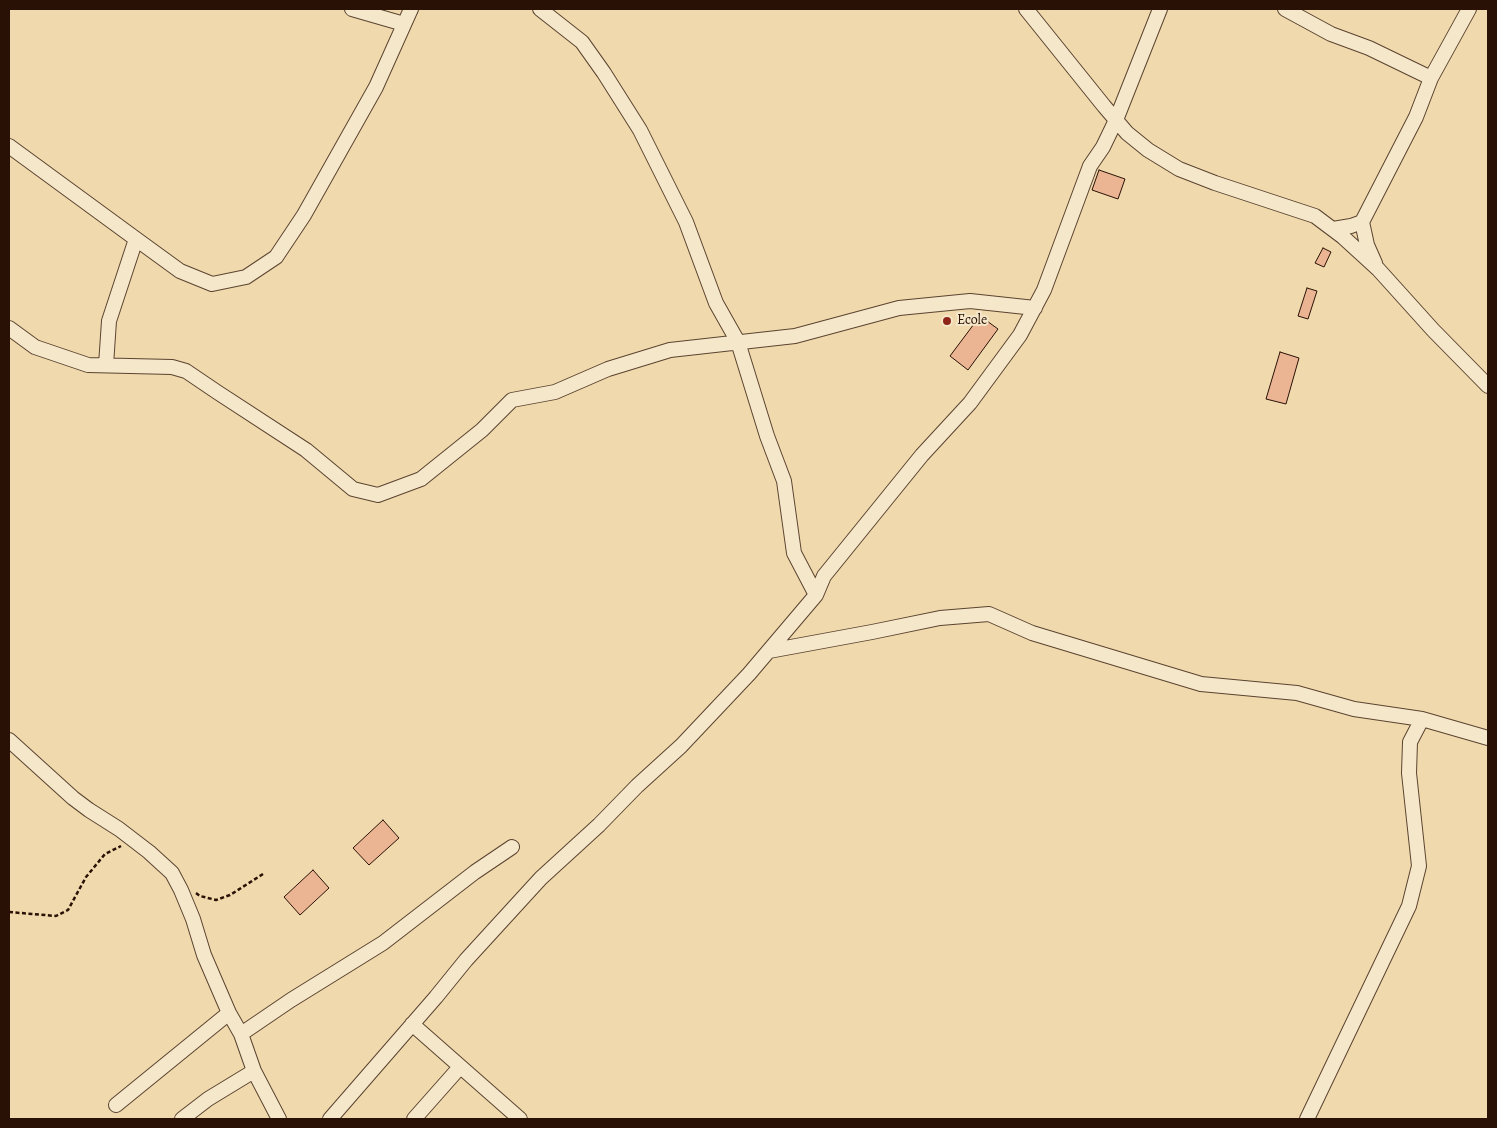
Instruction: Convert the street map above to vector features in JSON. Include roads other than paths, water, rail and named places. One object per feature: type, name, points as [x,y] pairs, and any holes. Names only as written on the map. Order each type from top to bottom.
[{"type":"street","points":[[352,9],[404,24]]},
{"type":"street","points":[[9,146],[180,271],[212,284],[246,277],[276,257],[304,215],[376,87],[411,9]]},
{"type":"street","points":[[540,9],[582,42],[604,73],[640,130],[686,222],[716,303],[738,342],[767,436],[784,481],[794,553],[816,595]]},
{"type":"street","points":[[1026,9],[1127,133],[1179,169],[1315,216],[1333,229],[1378,269],[1433,330],[1488,386]]},
{"type":"street","points":[[330,1119],[466,960],[542,878],[681,746],[749,674],[816,595],[824,576],[922,455],[970,403],[1020,335],[1044,290],[1090,166],[1104,146],[1116,120],[1160,9]]},
{"type":"street","points":[[1285,9],[1331,34],[1369,48],[1431,78]]},
{"type":"street","points":[[1378,269],[1367,245],[1362,222],[1416,116],[1431,78],[1469,9]]},
{"type":"street","points":[[1333,229],[1362,222]]},
{"type":"street","points":[[106,365],[109,321],[136,239]]},
{"type":"street","points":[[9,328],[35,347],[88,365],[172,367],[186,371],[306,450],[353,489],[378,495],[421,479],[482,430],[512,400],[555,392],[608,369],[670,350],[795,336],[899,308],[970,301],[1035,308]]},
{"type":"street","points":[[769,651],[940,618],[988,614],[1032,633],[1201,684],[1297,693],[1354,709],[1422,719],[1488,738]]},
{"type":"street","points":[[1307,1119],[1409,906],[1419,866],[1409,773],[1410,742],[1422,719]]},
{"type":"street","points":[[9,740],[84,806],[133,840],[172,873],[193,919],[204,955],[229,1013],[241,1034],[254,1071],[277,1119]]},
{"type":"street","points":[[241,1034],[383,942],[474,872],[512,847]]},
{"type":"street","points":[[116,1105],[229,1013]]},
{"type":"street","points":[[412,1024],[520,1119]]},
{"type":"street","points":[[414,1119],[460,1067]]},
{"type":"street","points":[[182,1119],[208,1099],[254,1071]]},
{"type":"place","name":"Ecole","points":[[947,321]]}]
